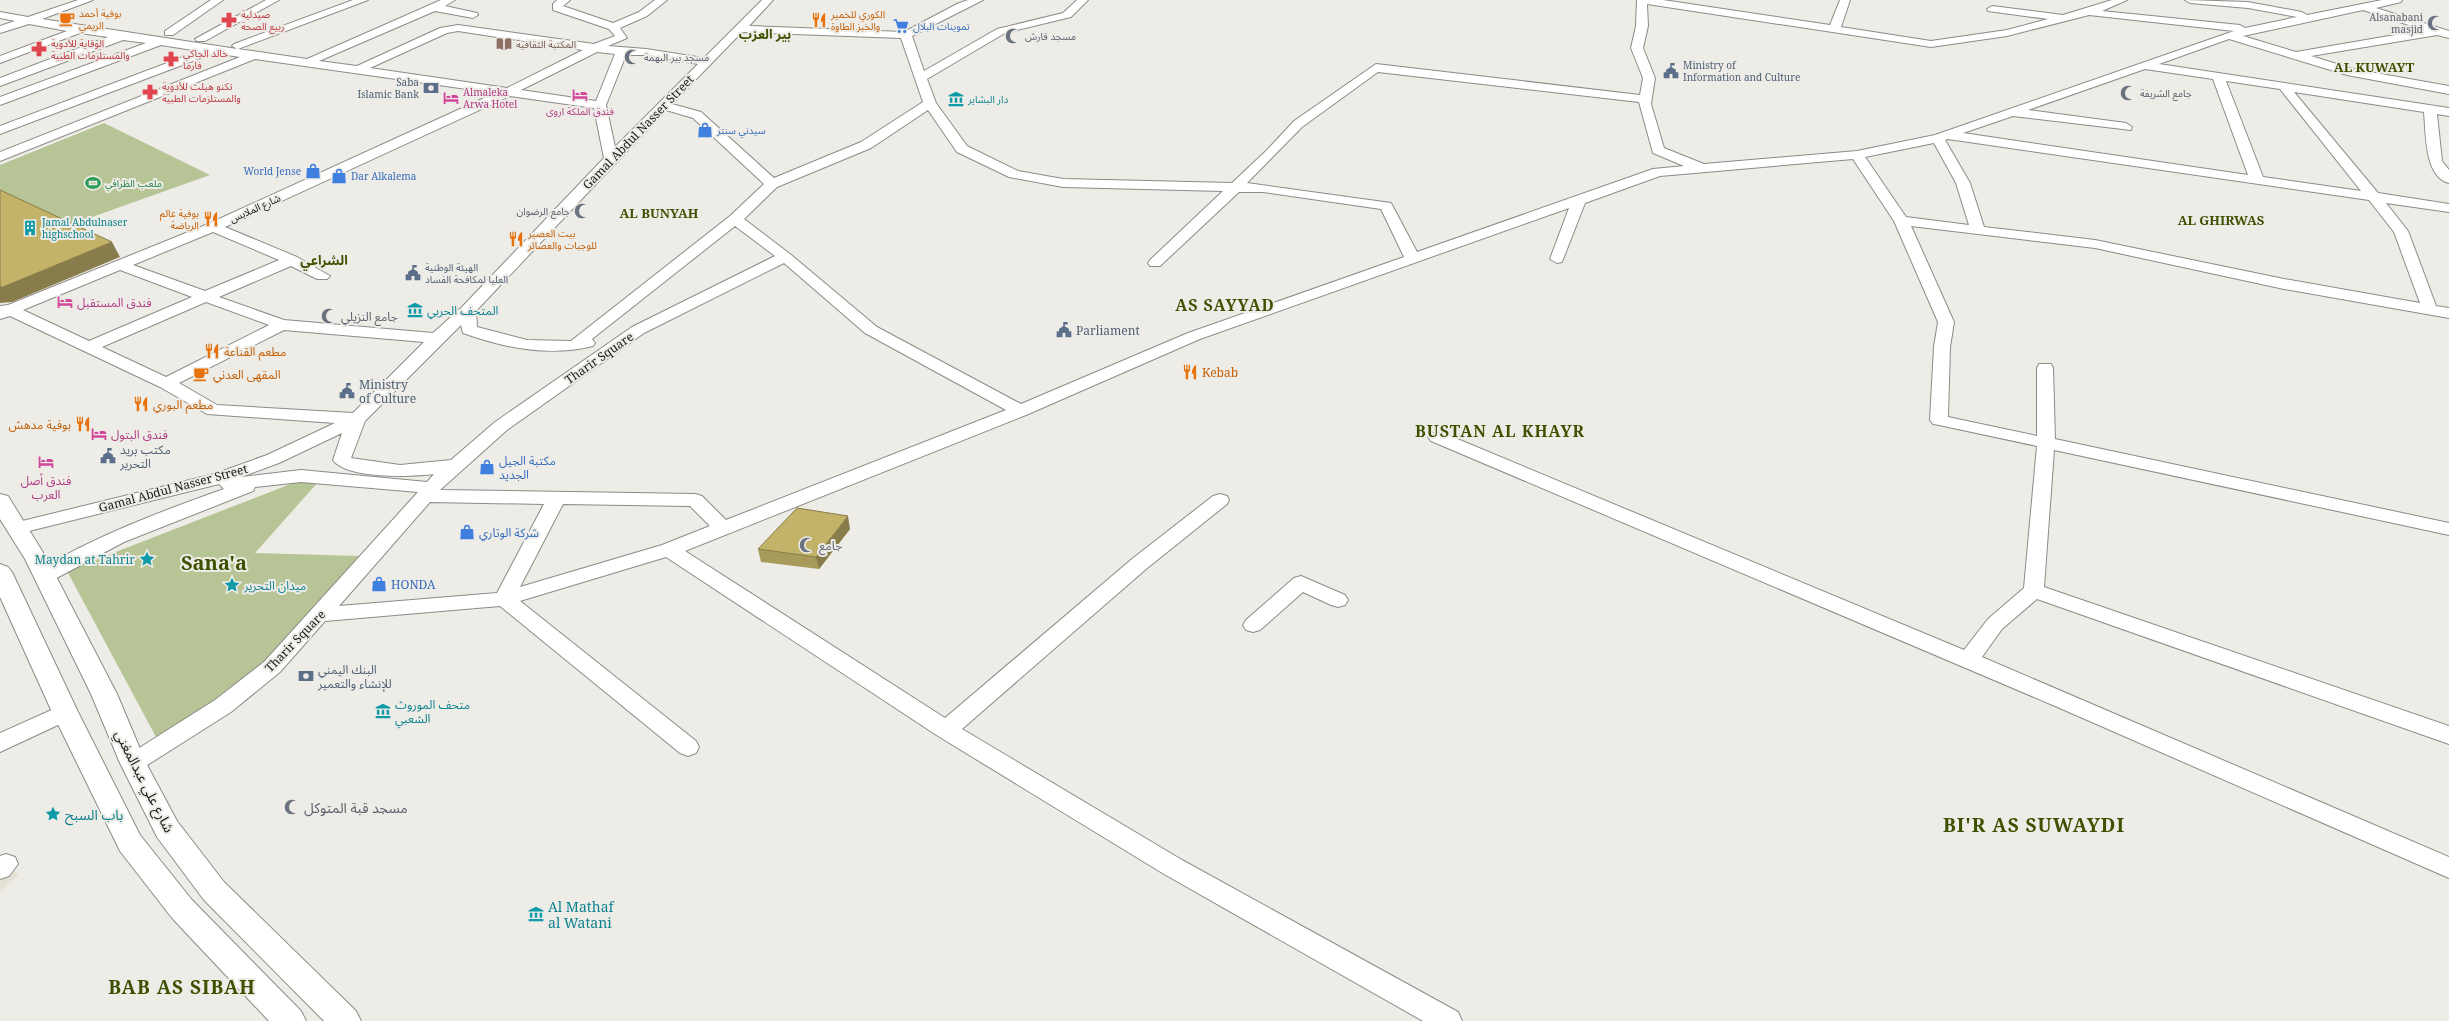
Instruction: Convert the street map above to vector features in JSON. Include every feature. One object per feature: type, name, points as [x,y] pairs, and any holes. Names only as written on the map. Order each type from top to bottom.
[{"type":"main road","name":"شارع علي عبدالمغني","points":[[0,501],[44,576],[104,694],[133,763],[167,829],[214,891],[345,1021]]},
{"type":"main road","points":[[0,572],[65,712],[130,843],[182,909],[290,1021]]},
{"type":"street","points":[[0,30],[88,0]]},
{"type":"street","points":[[0,102],[166,37],[218,0]]},
{"type":"street","points":[[201,39],[274,0]]},
{"type":"street","points":[[238,46],[363,0]]},
{"type":"street","points":[[312,60],[450,0]]},
{"type":"street","points":[[565,0],[558,4],[557,8],[613,27],[643,14],[662,0]]},
{"type":"street","name":"Gamal Abdul Nasser Street","points":[[17,528],[156,494],[247,469],[297,448],[356,419],[437,338],[468,310],[611,159],[768,0]]},
{"type":"street","points":[[738,29],[906,35],[961,6],[978,0]]},
{"type":"street","points":[[922,76],[1001,31],[1067,15],[1083,0]]},
{"type":"street","points":[[1701,168],[1658,150],[1645,99],[1649,78],[1638,48],[1642,26],[1642,0],[1931,44],[2007,33],[2070,17],[2122,0]]},
{"type":"street","points":[[1834,30],[1845,0]]},
{"type":"street","points":[[2012,0],[2070,17]]},
{"type":"street","points":[[2190,0],[2249,3],[2313,17]]},
{"type":"street","points":[[328,607],[506,594],[669,550],[1020,411],[1194,336],[1412,257],[1658,172],[1856,155],[1941,136],[2229,35],[2397,0],[2405,0]]},
{"type":"street","points":[[433,7],[473,15]]},
{"type":"street","points":[[2363,7],[2434,32],[2449,35]]},
{"type":"street","points":[[1992,9],[2070,17]]},
{"type":"street","points":[[0,11],[138,29],[216,49],[458,85]]},
{"type":"street","points":[[2087,12],[2251,30]]},
{"type":"street","points":[[0,15],[80,30],[125,35],[201,39],[312,60],[506,93],[600,105]]},
{"type":"street","name":"شارع الملابس","points":[[3,311],[213,227],[506,93],[596,48],[620,38],[621,35],[613,27]]},
{"type":"street","points":[[363,68],[444,30],[458,28],[622,52],[646,52],[706,62]]},
{"type":"street","points":[[0,82],[138,29]]},
{"type":"street","points":[[0,60],[80,30]]},
{"type":"street","points":[[2295,55],[2354,43],[2434,32]]},
{"type":"street","points":[[906,35],[922,76],[930,103],[962,149],[1014,174],[1063,183],[1263,188],[1386,206],[1412,257]]},
{"type":"street","points":[[2229,35],[2351,72],[2449,90]]},
{"type":"street","points":[[0,130],[216,49]]},
{"type":"street","points":[[611,159],[600,105],[622,52]]},
{"type":"street","points":[[0,157],[254,55]]},
{"type":"street","points":[[2143,65],[2219,78],[2449,112]]},
{"type":"street","points":[[1155,262],[1237,187],[1298,124],[1376,68],[1645,99]]},
{"type":"street","points":[[2219,78],[2257,180]]},
{"type":"street","points":[[0,88],[113,112]]},
{"type":"street","points":[[2285,88],[2371,196],[2401,231],[2430,310]]},
{"type":"street","points":[[575,345],[735,219],[772,184],[866,145],[930,103]]},
{"type":"street","points":[[664,106],[697,115],[772,184]]},
{"type":"street","points":[[2430,110],[2435,161],[2449,179]]},
{"type":"street","points":[[2010,112],[2126,127]]},
{"type":"street","points":[[1941,136],[2449,208]]},
{"type":"street","points":[[1941,136],[1963,183],[1978,229]]},
{"type":"street","points":[[1856,155],[1901,221],[1946,322],[1942,346],[1939,420],[2449,529]]},
{"type":"street","points":[[2435,161],[2449,163]]},
{"type":"street","points":[[1557,259],[1579,199]]},
{"type":"street","points":[[735,219],[786,257],[871,330],[1020,411]]},
{"type":"street","points":[[1901,221],[2095,244],[2284,284],[2449,313]]},
{"type":"street","points":[[213,227],[292,260],[322,276]]},
{"type":"street","name":"Tharir Square","points":[[133,763],[195,724],[249,686],[272,667],[328,607],[429,492],[457,464],[501,426],[638,330],[786,257]]},
{"type":"street","points":[[90,346],[292,260]]},
{"type":"street","points":[[119,265],[204,298],[282,325],[437,338]]},
{"type":"street","points":[[468,310],[469,330],[498,340],[554,348],[575,345],[638,330]]},
{"type":"street","points":[[3,311],[90,346],[166,383],[213,410],[356,419],[342,455],[342,460],[347,464],[406,472],[432,470],[457,464]]},
{"type":"street","points":[[166,383],[282,325]]},
{"type":"street","points":[[1968,660],[1995,624],[2034,591],[2046,442],[2045,368]]},
{"type":"street","points":[[1437,437],[1968,660],[2449,868]]},
{"type":"street","points":[[156,494],[267,479],[317,476],[429,492],[695,500],[724,529]]},
{"type":"street","points":[[44,576],[71,558],[109,540],[267,479]]},
{"type":"street","points":[[506,594],[557,497]]},
{"type":"street","points":[[946,730],[1139,564],[1220,500]]},
{"type":"street","points":[[669,550],[946,730],[1173,867],[1448,1021]]},
{"type":"street","points":[[1253,624],[1301,583],[1338,600]]},
{"type":"street","points":[[2034,591],[2449,735]]},
{"type":"street","points":[[506,594],[688,747]]},
{"type":"street","points":[[0,743],[65,712]]},
{"type":"shaded area","points":[[0,857],[19,875],[0,892]]},
{"type":"green space","name":"ملعب الظرافي","points":[[104,123],[210,175],[64,227],[0,192],[0,165]]},
{"type":"green space","points":[[319,481],[255,553],[359,556],[271,662],[219,704],[156,737],[67,571],[293,483]]},
{"type":"building","name":"Jamal Abdulnaser highschool","points":[[0,190],[112,242],[0,287]]},
{"type":"building","points":[[797,508],[848,516],[816,557],[758,549]]},
{"type":"place","name":"بوفية أحمد الريمي","points":[[67,19]]},
{"type":"place","name":"صيدلية ربيع الصحة","points":[[229,20]]},
{"type":"place","name":"الكوري للخمير والخبز الطاوة","points":[[819,20]]},
{"type":"place","name":"Alsanabani masjid","points":[[2435,23]]},
{"type":"place","name":"تموينات البلال","points":[[901,26]]},
{"type":"place","name":"مسجد قارش","points":[[1013,36]]},
{"type":"place","name":"المكتبة الثقافية","points":[[504,44]]},
{"type":"place","name":"الوقاية للأدوية والمستلزمات الطبية","points":[[39,49]]},
{"type":"place","name":"مسجد بير البهمة","points":[[632,57]]},
{"type":"place","name":"خالد الجاكي فارما","points":[[171,59]]},
{"type":"place","name":"Ministry of Information and Culture","points":[[1671,71]]},
{"type":"place","name":"Saba Islamic Bank","points":[[431,88]]},
{"type":"place","name":"تكنو هيلث للأدوية والمستلزمات الطبية","points":[[150,92]]},
{"type":"place","name":"جامع الشريفة","points":[[2128,93]]},
{"type":"place","name":"فندق الملكة اروى","points":[[580,95]]},
{"type":"place","name":"Almaleka Arwa Hotel","points":[[451,98]]},
{"type":"place","name":"دار البشاير","points":[[956,99]]},
{"type":"place","name":"سيدني سنتر","points":[[705,130]]},
{"type":"place","name":"World Jense","points":[[313,171]]},
{"type":"place","name":"Dar Alkalema","points":[[339,176]]},
{"type":"place","name":"ملعب الظرافي","points":[[93,183]]},
{"type":"place","name":"جامع الرضوان","points":[[582,211]]},
{"type":"place","name":"بوفية عالم الرياضة","points":[[211,219]]},
{"type":"place","name":"Jamal Abdulnaser highschool","points":[[30,228]]},
{"type":"place","name":"بيت العصير للوجبات والعصائر","points":[[516,239]]},
{"type":"place","name":"الهيئة الوطنية العليا لمكافحة الفساد","points":[[413,273]]},
{"type":"place","name":"فندق المستقبل","points":[[65,302]]},
{"type":"place","name":"المتحف الحربي","points":[[415,310]]},
{"type":"place","name":"جامع النزيلي","points":[[329,316]]},
{"type":"place","name":"Parliament","points":[[1064,330]]},
{"type":"place","name":"مطعم القناعة","points":[[212,351]]},
{"type":"place","name":"Kebab","points":[[1190,372]]},
{"type":"place","name":"المقهى العدني","points":[[201,374]]},
{"type":"place","name":"Ministry of Culture","points":[[347,391]]},
{"type":"place","name":"مطعم البوري","points":[[141,404]]},
{"type":"place","name":"بوفية مدهش","points":[[83,424]]},
{"type":"place","name":"فندق البتول","points":[[99,434]]},
{"type":"place","name":"مكتب بريد التحرير","points":[[108,456]]},
{"type":"place","name":"فندق أصل العرب","points":[[46,462]]},
{"type":"place","name":"مكتبة الجيل الجديد","points":[[487,467]]},
{"type":"place","name":"شركة الوتاري","points":[[467,532]]},
{"type":"place","name":"جامع","points":[[807,545]]},
{"type":"place","name":"Maydan at Tahrir","points":[[147,559]]},
{"type":"place","name":"HONDA","points":[[379,584]]},
{"type":"place","name":"ميدان التحرير","points":[[232,585]]},
{"type":"place","name":"البنك اليمني للإنشاء والتعمير","points":[[306,676]]},
{"type":"place","name":"متحف الموروث الشعبي","points":[[383,711]]},
{"type":"place","name":"مسجد قبة المتوكل","points":[[292,807]]},
{"type":"place","name":"باب السبح","points":[[53,814]]},
{"type":"place","name":"Al Mathaf al Watani","points":[[536,914]]},
{"type":"district","name":"بير العزب","points":[[765,34]]},
{"type":"district","name":"AL KUWAYT","points":[[2374,67]]},
{"type":"district","name":"AL BUNYAH","points":[[659,213]]},
{"type":"district","name":"AL GHIRWAS","points":[[2221,220]]},
{"type":"district","name":"الشراعي","points":[[324,260]]},
{"type":"district","name":"AS SAYYAD","points":[[1225,305]]},
{"type":"district","name":"BUSTAN AL KHAYR","points":[[1500,431]]},
{"type":"district","name":"Sana'a","points":[[214,562]]},
{"type":"district","name":"BI'R AS SUWAYDI","points":[[2034,825]]},
{"type":"district","name":"BAB AS SIBAH","points":[[182,987]]}]
